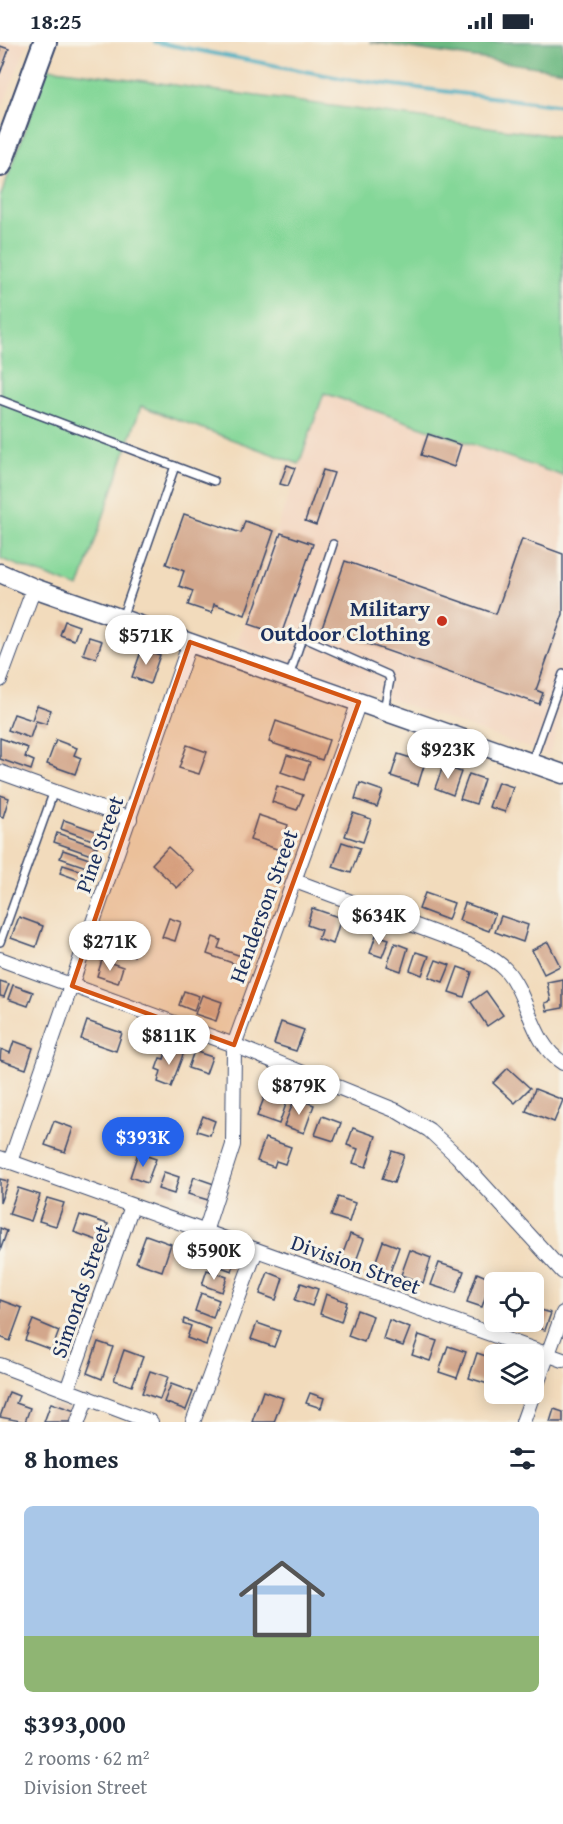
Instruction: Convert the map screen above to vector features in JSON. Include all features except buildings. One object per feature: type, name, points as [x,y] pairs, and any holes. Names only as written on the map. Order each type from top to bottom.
[{"type":"main road","points":[[0,165],[44,48]]},
{"type":"street","points":[[0,573],[34,588],[563,774]]},
{"type":"street","points":[[0,680],[34,588]]},
{"type":"street","name":"Pine Street","points":[[5,1160],[72,986],[190,642]]},
{"type":"street","name":"Henderson Street","points":[[205,1232],[233,1145],[234,1045],[359,702]]},
{"type":"street","points":[[0,772],[130,819]]},
{"type":"street","points":[[295,881],[470,946],[493,959],[513,978],[546,1047],[563,1063]]},
{"type":"street","points":[[0,959],[234,1045],[397,1112],[429,1130],[458,1156],[563,1272]]},
{"type":"street","name":"Division Street","points":[[5,1160],[563,1360]]},
{"type":"street","name":"Simonds Street","points":[[68,1390],[132,1206]]},
{"type":"street","points":[[193,1422],[256,1250]]},
{"type":"street","points":[[544,1365],[563,1313]]},
{"type":"street","points":[[0,1365],[151,1422]]},
{"type":"street","points":[[78,1422],[87,1397]]},
{"type":"street","points":[[523,1422],[530,1404]]},
{"type":"lane","points":[[0,400],[214,481]]},
{"type":"lane","points":[[122,618],[175,466]]},
{"type":"lane","points":[[289,677],[333,544]]},
{"type":"lane","points":[[302,638],[388,675],[390,680],[384,711]]},
{"type":"lane","points":[[531,763],[563,674]]},
{"type":"lane","points":[[0,942],[54,791]]},
{"type":"highlighted area","points":[[190,642],[359,702],[234,1045],[72,986]]},
{"type":"shaded area","points":[[0,42],[28,42],[0,113]]},
{"type":"shaded area","points":[[324,393],[563,476],[563,714],[549,755],[236,646]]},
{"type":"green space","points":[[369,42],[563,42],[563,71]]},
{"type":"green space","points":[[48,68],[563,137],[563,476],[324,393],[299,464],[141,406],[79,588],[1,559],[0,198]]},
{"type":"waterway","points":[[155,42],[345,79],[563,106]]},
{"type":"place","name":"Military Outdoor Clothing","points":[[442,621]]}]
